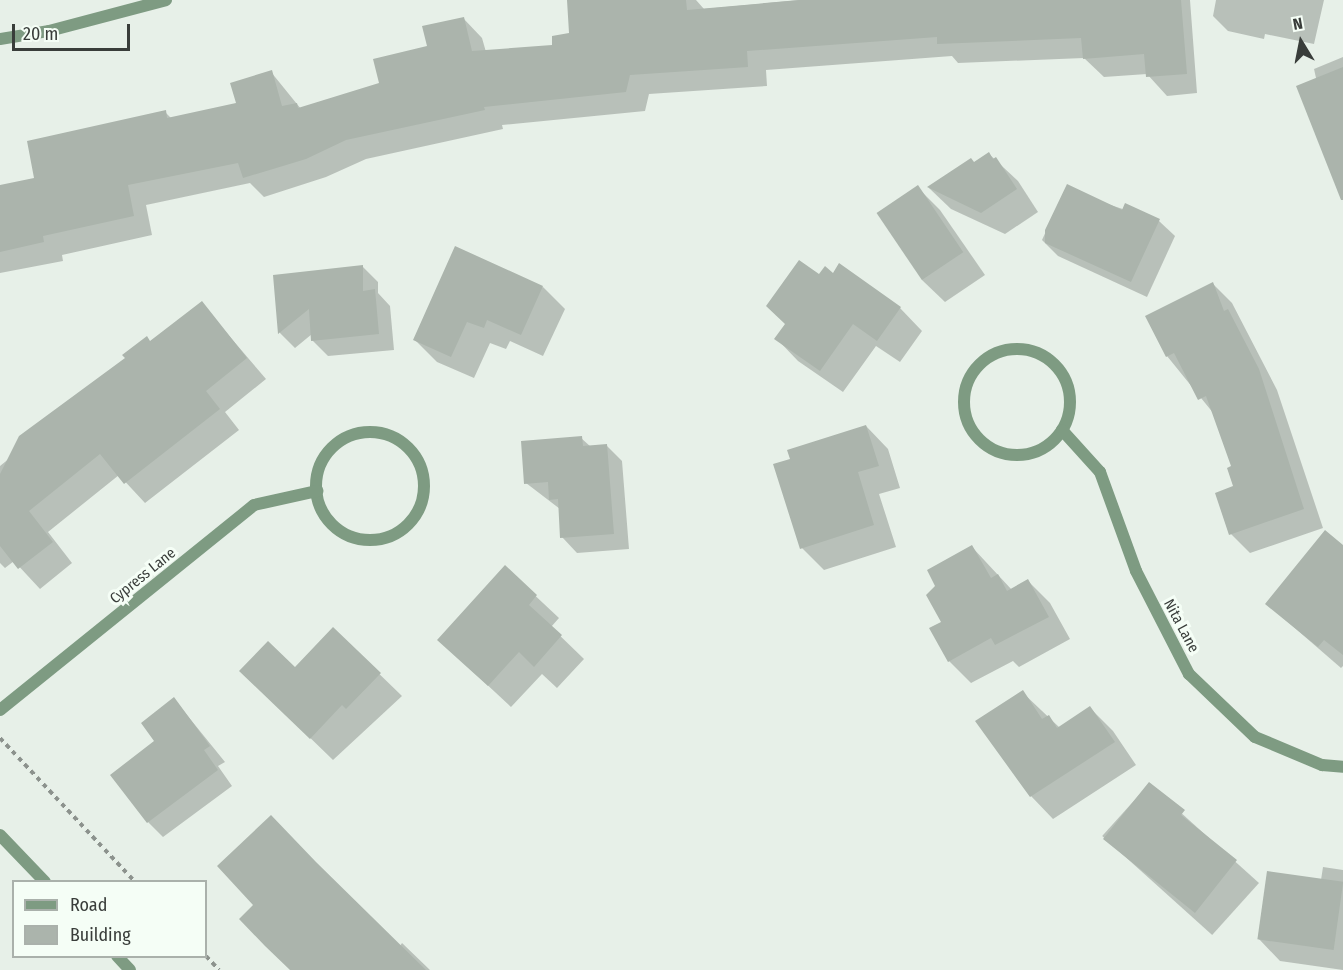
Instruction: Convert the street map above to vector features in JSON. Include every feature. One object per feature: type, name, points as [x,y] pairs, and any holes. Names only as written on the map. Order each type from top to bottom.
[{"type":"street","points":[[0,39],[49,31],[166,0]]},
{"type":"street","points":[[1002,351],[1028,351],[1051,362],[1069,390],[1071,407],[1062,430],[1043,449],[1027,455],[993,450],[978,440],[963,407],[965,389],[973,373],[985,359],[1002,351]]},
{"type":"street","name":"Nita Lane","points":[[1062,430],[1100,472],[1136,571],[1189,674],[1255,737],[1322,765],[1343,767]]},
{"type":"street","points":[[375,432],[401,442],[420,463],[424,481],[423,500],[415,516],[402,530],[385,538],[368,540],[336,528],[325,516],[317,491],[320,466],[328,452],[356,434],[375,432]]},
{"type":"street","name":"Cypress Lane","points":[[0,710],[254,506],[317,491]]},
{"type":"street","points":[[0,835],[43,880]]},
{"type":"street","points":[[118,958],[130,970]]},
{"type":"path","points":[[0,738],[133,880]]},
{"type":"path","points":[[207,957],[219,970]]},
{"type":"building","points":[[567,0],[686,0],[687,10],[799,0],[1181,0],[1187,74],[1146,77],[1144,54],[1083,59],[1081,38],[937,44],[937,37],[747,51],[748,67],[630,75],[626,92],[484,107],[485,110],[346,140],[306,159],[243,178],[238,163],[128,185],[134,216],[43,236],[44,242],[0,252],[0,185],[34,178],[27,141],[166,110],[167,118],[236,103],[230,83],[272,70],[282,106],[297,103],[298,108],[379,83],[373,59],[427,46],[422,26],[464,17],[472,51],[552,45],[552,36],[569,33]]},
{"type":"building","points":[[1343,67],[1343,200],[1341,200],[1296,86]]},
{"type":"building","points":[[989,152],[993,159],[996,157],[1017,189],[981,213],[927,187],[971,158],[974,162]]},
{"type":"building","points":[[1067,184],[1122,210],[1125,203],[1160,219],[1131,282],[1045,243],[1045,230]]},
{"type":"building","points":[[918,185],[963,252],[922,280],[877,213]]},
{"type":"building","points":[[455,246],[543,286],[521,335],[487,320],[484,328],[467,322],[451,357],[413,340]]},
{"type":"building","points":[[799,260],[819,274],[825,266],[833,273],[839,263],[901,307],[877,341],[853,324],[820,371],[774,339],[785,324],[766,306]]},
{"type":"building","points":[[363,265],[363,291],[375,289],[379,334],[311,341],[309,309],[278,334],[273,275]]},
{"type":"building","points":[[1213,282],[1224,311],[1228,309],[1259,369],[1304,509],[1229,535],[1215,493],[1233,486],[1227,468],[1231,466],[1206,396],[1198,400],[1174,353],[1166,357],[1145,316]]},
{"type":"building","points":[[202,301],[247,358],[206,391],[220,409],[124,484],[100,454],[29,511],[53,542],[18,569],[0,546],[0,474],[19,436],[125,358],[122,355],[147,336],[150,341]]},
{"type":"building","points":[[866,425],[879,466],[858,472],[874,525],[800,549],[773,464],[790,459],[787,450]]},
{"type":"building","points":[[582,436],[583,446],[607,444],[614,534],[560,538],[558,499],[549,500],[548,482],[524,484],[521,441]]},
{"type":"building","points":[[1325,530],[1343,545],[1343,655],[1324,640],[1318,647],[1265,604]]},
{"type":"building","points":[[972,545],[991,578],[998,574],[1007,591],[1028,579],[1049,617],[995,645],[991,638],[948,662],[929,628],[941,622],[926,595],[935,586],[927,570]]},
{"type":"building","points":[[505,565],[537,595],[529,605],[562,635],[534,667],[519,652],[488,686],[437,640]]},
{"type":"building","points":[[333,627],[381,673],[346,709],[342,705],[310,739],[239,671],[268,641],[295,667]]},
{"type":"building","points":[[1023,690],[1042,719],[1049,715],[1057,728],[1090,706],[1115,742],[1030,797],[975,721]]},
{"type":"building","points":[[174,697],[210,746],[204,750],[218,770],[147,823],[110,775],[154,741],[141,723]]},
{"type":"building","points":[[1149,782],[1185,810],[1181,815],[1237,860],[1195,913],[1103,839]]},
{"type":"building","points":[[271,815],[426,970],[290,970],[265,946],[239,919],[253,905],[217,866]]},
{"type":"building","points":[[1267,871],[1343,882],[1334,950],[1257,939]]}]
